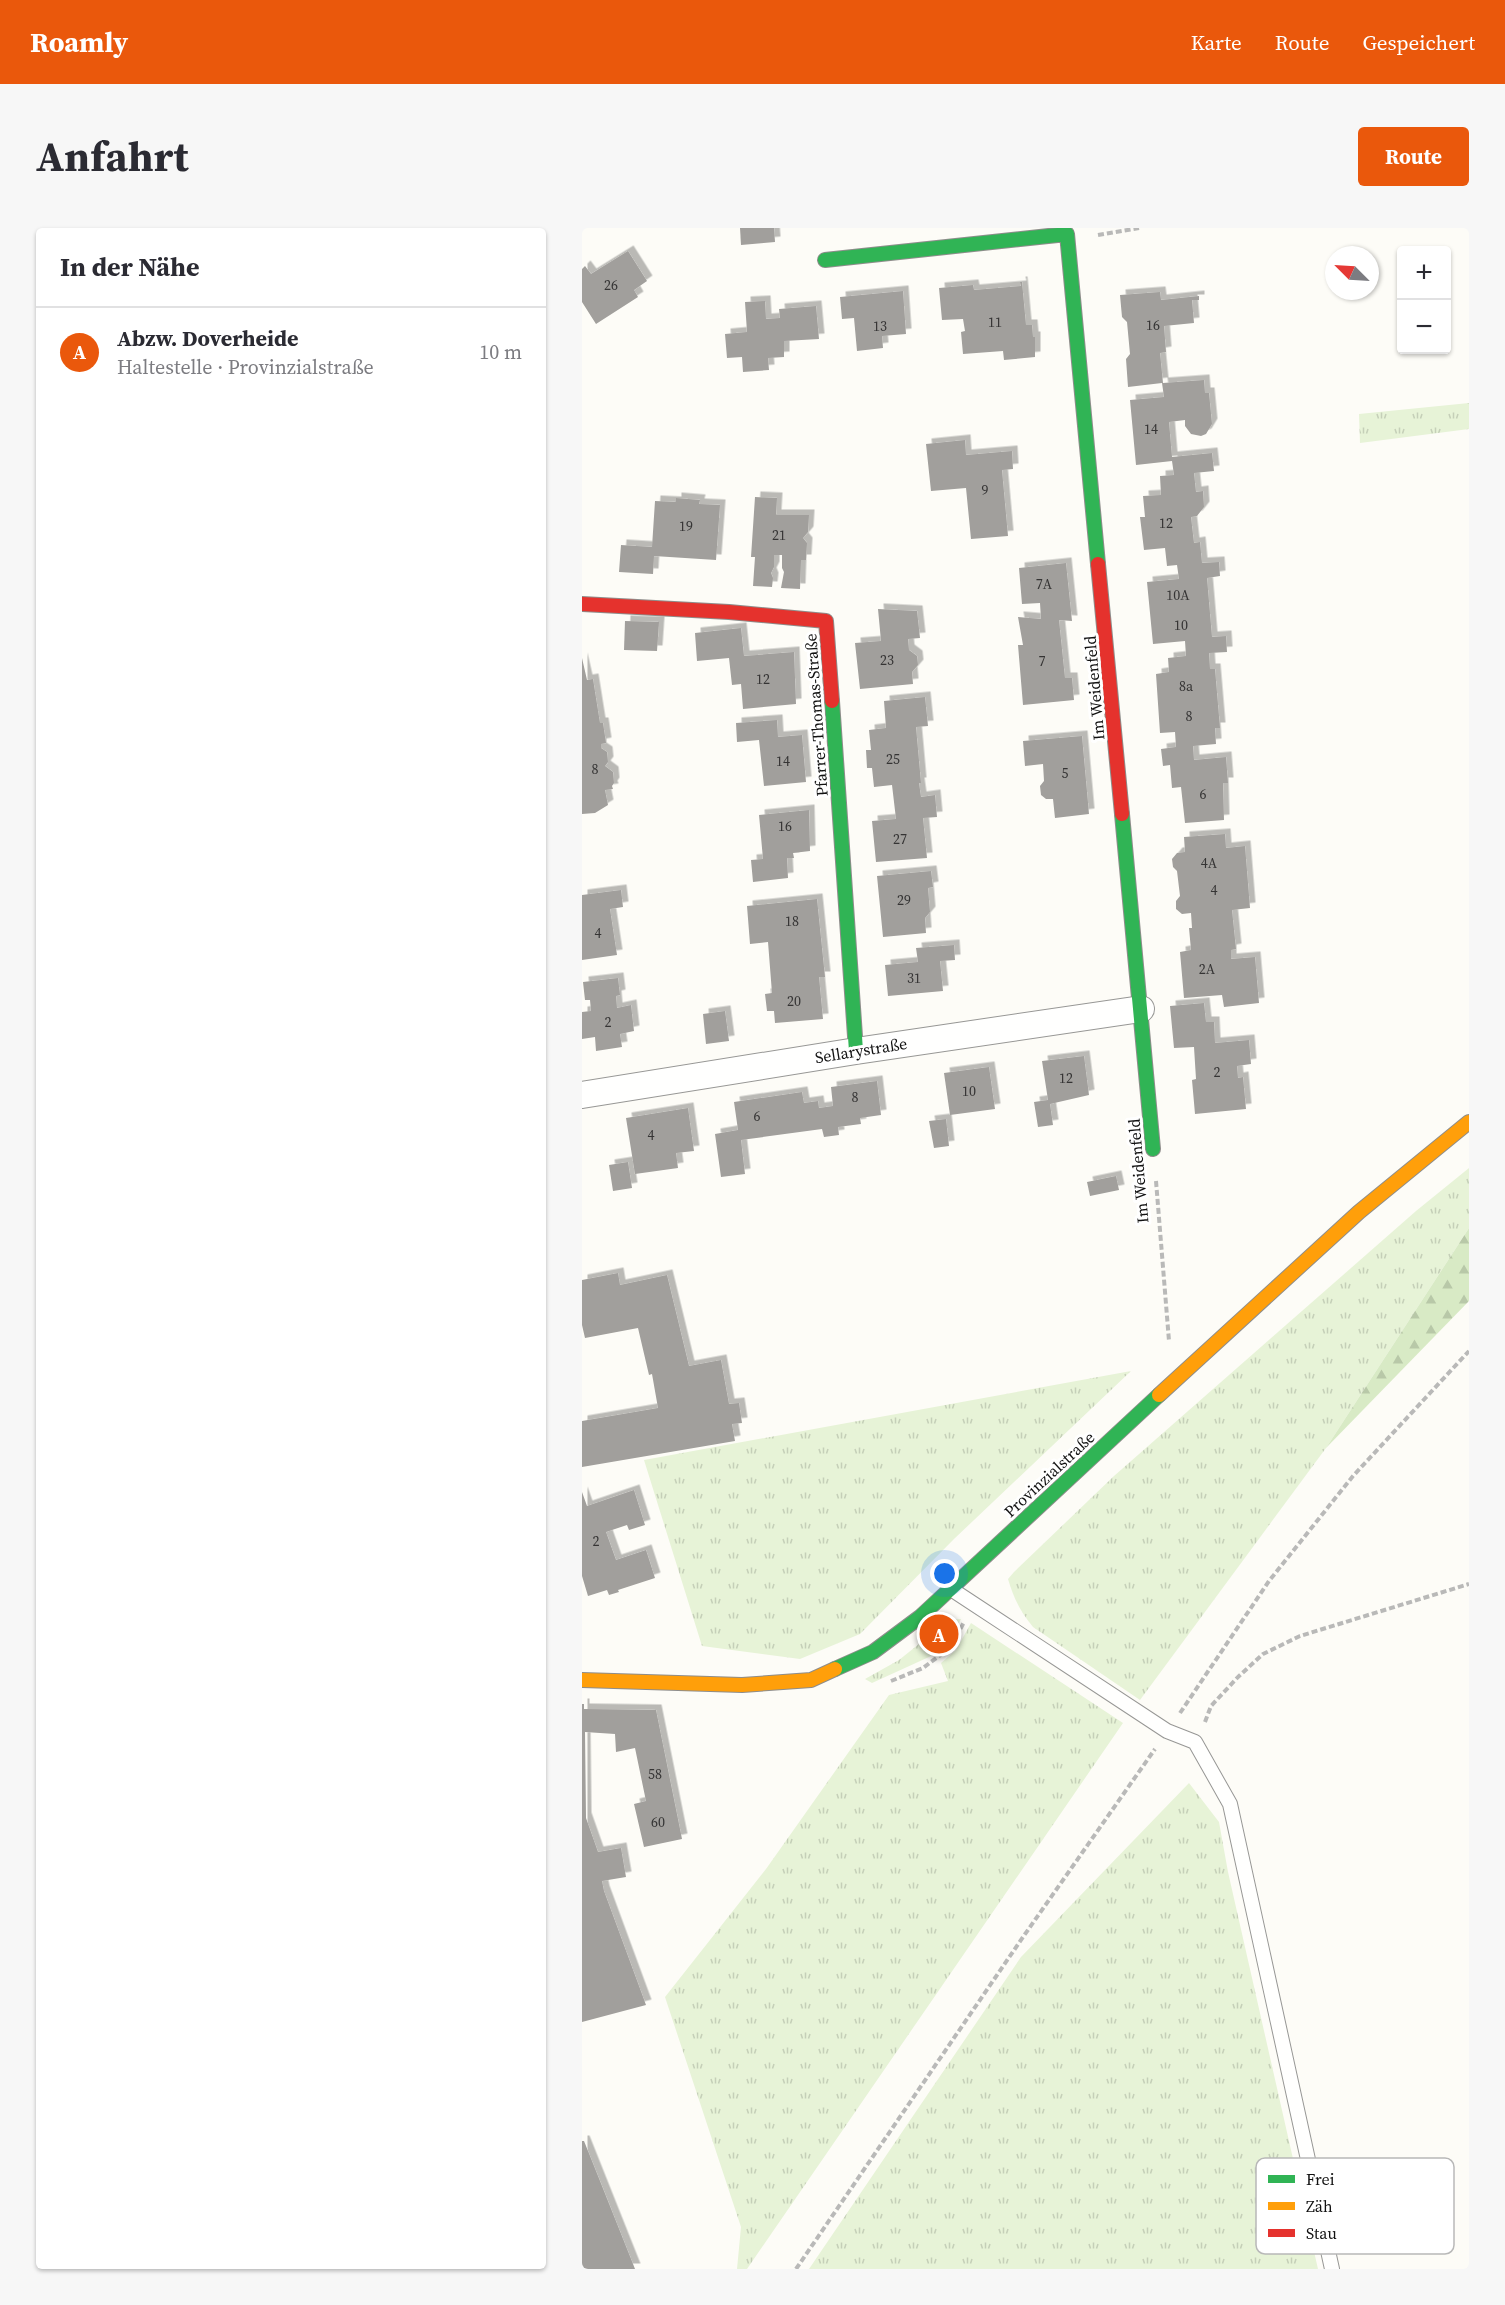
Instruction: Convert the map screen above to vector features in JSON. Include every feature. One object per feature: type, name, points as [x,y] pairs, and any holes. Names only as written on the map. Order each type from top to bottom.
[{"type":"street","points":[[825,260],[1067,234],[1068,240]]},
{"type":"street","name":"Im Weidenfeld","points":[[1068,240],[1153,1149]]},
{"type":"street","name":"Pfarrer-Thomas-Straße","points":[[582,604],[729,612],[826,621],[856,1051]]},
{"type":"street","name":"Sellarystraße","points":[[582,1095],[856,1051],[1141,1009]]},
{"type":"street","name":"Provinzialstraße","points":[[582,1680],[742,1685],[811,1680],[873,1652],[920,1617],[951,1589],[1174,1380],[1359,1212],[1469,1122]]},
{"type":"lane","points":[[951,1589],[1167,1731],[1195,1742],[1230,1804],[1308,2158]]},
{"type":"lane","points":[[1329,2254],[1332,2269]]},
{"type":"path","points":[[1068,240],[1139,228]]},
{"type":"path","name":"Im Weidenfeld","points":[[1153,1149],[1166,1315],[1174,1380]]},
{"type":"path","points":[[796,2269],[1269,1581],[1353,1476],[1469,1351]]},
{"type":"path","points":[[1195,1742],[1211,1706],[1263,1653],[1300,1636],[1469,1584]]},
{"type":"green space","points":[[1469,403],[1469,429],[1360,443],[1359,414]]},
{"type":"green space","points":[[1469,1168],[1469,1228],[1326,1448],[1140,1700],[1033,1627],[1021,1610],[1010,1586],[1008,1579],[1014,1572],[1114,1476],[1416,1211]]},
{"type":"green space","points":[[1469,1228],[1469,1301],[1326,1448]]},
{"type":"green space","points":[[1131,1371],[954,1539],[860,1634],[800,1659],[702,1646],[644,1460]]},
{"type":"green space","points":[[961,1619],[948,1644],[929,1657],[872,1683],[865,1679],[899,1660],[949,1620]]},
{"type":"green space","points":[[971,1623],[1123,1723],[747,2269],[737,2269],[741,2227],[665,1997],[766,1869],[889,1695],[948,1681],[941,1663],[956,1650]]},
{"type":"green space","points":[[1189,1783],[1219,1822],[1228,1872],[1293,2158],[1256,2158],[1256,2254],[1315,2254],[1318,2269],[809,2269],[1021,1957]]},
{"type":"building","points":[[740,228],[774,228],[775,242],[741,245]]},
{"type":"building","points":[[628,251],[647,281],[634,290],[638,297],[596,324],[582,302],[582,269],[585,266],[591,274]]},
{"type":"building","points":[[1020,282],[1022,282],[1026,325],[1032,325],[1033,337],[1035,337],[1035,357],[1004,360],[1003,351],[963,354],[961,332],[965,331],[963,319],[942,320],[939,288],[973,285],[974,290],[1021,286]]},
{"type":"building","points":[[903,291],[906,334],[882,336],[883,348],[857,351],[854,318],[842,319],[840,297]]},
{"type":"building","points":[[1160,292],[1161,300],[1199,296],[1199,300],[1192,300],[1194,323],[1164,326],[1166,352],[1160,353],[1163,383],[1204,380],[1205,393],[1209,393],[1212,424],[1206,434],[1201,436],[1191,434],[1185,426],[1185,420],[1169,422],[1172,457],[1212,453],[1214,471],[1194,473],[1196,492],[1203,491],[1204,507],[1197,516],[1191,517],[1194,543],[1200,542],[1202,563],[1219,562],[1220,576],[1207,578],[1212,637],[1226,636],[1227,652],[1209,653],[1210,669],[1215,669],[1220,728],[1215,728],[1216,744],[1193,746],[1194,760],[1226,757],[1228,783],[1223,783],[1224,820],[1185,823],[1181,787],[1172,788],[1170,765],[1163,766],[1161,749],[1176,747],[1175,732],[1160,733],[1156,674],[1169,672],[1168,658],[1186,656],[1185,641],[1153,644],[1147,582],[1179,579],[1177,565],[1167,566],[1165,548],[1144,550],[1140,517],[1145,517],[1143,496],[1161,495],[1160,476],[1174,475],[1172,461],[1136,465],[1130,400],[1164,397],[1162,383],[1128,387],[1126,359],[1130,354],[1127,322],[1122,317],[1120,295]]},
{"type":"building","points":[[765,301],[766,319],[780,318],[779,309],[816,306],[819,339],[784,341],[784,357],[768,358],[769,370],[743,372],[742,357],[727,358],[725,334],[747,332],[745,302]]},
{"type":"building","points":[[965,440],[966,455],[1012,451],[1013,469],[1002,470],[1008,536],[971,539],[966,488],[931,491],[926,444]]},
{"type":"building","points":[[755,497],[777,498],[776,515],[809,515],[808,532],[803,538],[807,543],[806,560],[801,560],[800,589],[781,588],[784,572],[782,555],[774,555],[774,567],[771,573],[772,587],[753,586],[755,557],[751,557]]},
{"type":"building","points":[[676,498],[700,500],[699,504],[720,505],[716,560],[654,556],[653,574],[619,572],[621,545],[652,547],[655,501],[676,502]]},
{"type":"building","points":[[1066,563],[1072,621],[1059,620],[1065,678],[1072,678],[1074,700],[1023,705],[1018,645],[1023,645],[1018,617],[1041,619],[1040,603],[1022,604],[1019,568]]},
{"type":"building","points":[[878,609],[917,611],[920,638],[908,639],[909,650],[917,656],[918,665],[912,672],[913,684],[860,689],[855,643],[881,641]]},
{"type":"building","points":[[625,621],[659,622],[657,651],[624,650]]},
{"type":"building","points":[[741,628],[744,656],[794,652],[796,704],[743,709],[741,684],[732,685],[729,658],[697,661],[695,633]]},
{"type":"building","points":[[582,658],[587,680],[593,679],[600,723],[603,723],[606,743],[601,744],[601,748],[607,752],[608,762],[605,766],[613,772],[614,783],[613,789],[605,790],[608,805],[595,813],[582,814]]},
{"type":"building","points":[[925,697],[928,726],[916,727],[921,783],[919,783],[921,797],[935,795],[937,817],[923,818],[927,858],[876,862],[872,821],[896,819],[892,785],[874,787],[872,768],[867,768],[866,750],[871,750],[869,730],[886,728],[884,701]]},
{"type":"building","points":[[777,720],[778,737],[802,735],[806,782],[764,786],[759,740],[737,742],[736,723]]},
{"type":"building","points":[[1082,736],[1089,814],[1055,818],[1053,799],[1046,799],[1041,795],[1040,786],[1044,781],[1043,764],[1025,766],[1023,741]]},
{"type":"building","points":[[809,810],[810,851],[793,853],[794,858],[787,858],[788,878],[753,882],[751,860],[763,859],[759,815]]},
{"type":"building","points":[[1225,834],[1226,848],[1245,846],[1250,908],[1232,910],[1236,949],[1231,950],[1231,959],[1255,957],[1259,1003],[1224,1007],[1222,995],[1184,998],[1180,952],[1191,950],[1189,928],[1192,928],[1191,913],[1182,914],[1176,909],[1176,901],[1180,896],[1177,871],[1173,867],[1172,859],[1177,853],[1185,852],[1184,837]]},
{"type":"building","points":[[931,871],[933,887],[928,888],[930,912],[925,918],[926,933],[883,937],[877,876]]},
{"type":"building","points":[[621,890],[623,907],[610,909],[617,955],[582,960],[582,895]]},
{"type":"building","points":[[817,899],[825,977],[819,977],[823,1019],[775,1023],[774,1011],[767,1011],[765,994],[772,993],[768,942],[750,944],[747,906]]},
{"type":"building","points":[[954,945],[955,960],[940,961],[943,991],[888,996],[885,965],[918,962],[916,948]]},
{"type":"building","points":[[618,978],[620,995],[616,996],[617,1008],[631,1005],[634,1031],[620,1034],[622,1047],[596,1051],[595,1037],[582,1039],[582,1012],[591,1011],[590,1000],[585,1000],[583,982]]},
{"type":"building","points":[[1204,1003],[1206,1022],[1214,1022],[1215,1043],[1249,1040],[1251,1064],[1237,1066],[1238,1078],[1243,1077],[1246,1109],[1195,1114],[1192,1080],[1196,1079],[1194,1047],[1174,1048],[1170,1006]]},
{"type":"building","points":[[725,1011],[729,1041],[706,1044],[703,1014]]},
{"type":"building","points":[[1084,1056],[1089,1095],[1050,1104],[1053,1125],[1038,1127],[1034,1102],[1048,1100],[1042,1061]]},
{"type":"building","points":[[989,1067],[995,1109],[950,1115],[944,1073]]},
{"type":"building","points":[[877,1081],[881,1115],[860,1118],[861,1124],[838,1127],[839,1135],[824,1137],[822,1129],[741,1140],[745,1174],[721,1177],[715,1134],[738,1130],[734,1102],[802,1092],[804,1103],[818,1101],[819,1108],[833,1106],[831,1087]]},
{"type":"building","points":[[688,1108],[694,1151],[676,1153],[678,1168],[635,1174],[626,1118]]},
{"type":"building","points":[[946,1119],[949,1146],[934,1148],[929,1121]]},
{"type":"building","points":[[628,1162],[632,1188],[613,1191],[609,1165]]},
{"type":"building","points":[[1116,1176],[1119,1190],[1090,1196],[1087,1182]]},
{"type":"building","points":[[618,1273],[620,1285],[667,1275],[689,1366],[721,1360],[729,1404],[739,1403],[742,1423],[732,1424],[735,1441],[582,1467],[582,1421],[658,1408],[652,1374],[649,1375],[638,1328],[585,1338],[582,1325],[582,1280]]},
{"type":"building","points":[[634,1490],[645,1525],[629,1530],[627,1525],[606,1532],[616,1560],[646,1550],[655,1578],[609,1595],[607,1590],[588,1596],[582,1576],[582,1492],[587,1506]]},
{"type":"building","points":[[582,1704],[584,1704],[584,1709],[656,1710],[682,1839],[644,1847],[634,1804],[646,1801],[635,1748],[616,1752],[615,1734],[585,1732],[586,1818],[598,1852],[621,1848],[626,1877],[602,1881],[646,2005],[582,2022]]},
{"type":"building","points":[[582,2141],[584,2141],[635,2269],[582,2269]]},
{"type":"traffic: fast","points":[[825,260],[1067,234],[1098,564]]},
{"type":"traffic: fast","points":[[832,701],[856,1051]]},
{"type":"traffic: fast","points":[[1122,814],[1153,1149]]},
{"type":"traffic: fast","points":[[835,1669],[873,1652],[920,1617],[1159,1395]]},
{"type":"traffic: slow","points":[[1159,1395],[1359,1212],[1469,1122]]},
{"type":"traffic: slow","points":[[582,1680],[742,1685],[811,1680],[835,1669]]},
{"type":"traffic: jam","points":[[1098,564],[1122,814]]},
{"type":"traffic: jam","points":[[582,604],[729,612],[826,621],[832,701]]},
{"type":"place","name":"Abzw. Doverheide","points":[[939,1634]]}]
